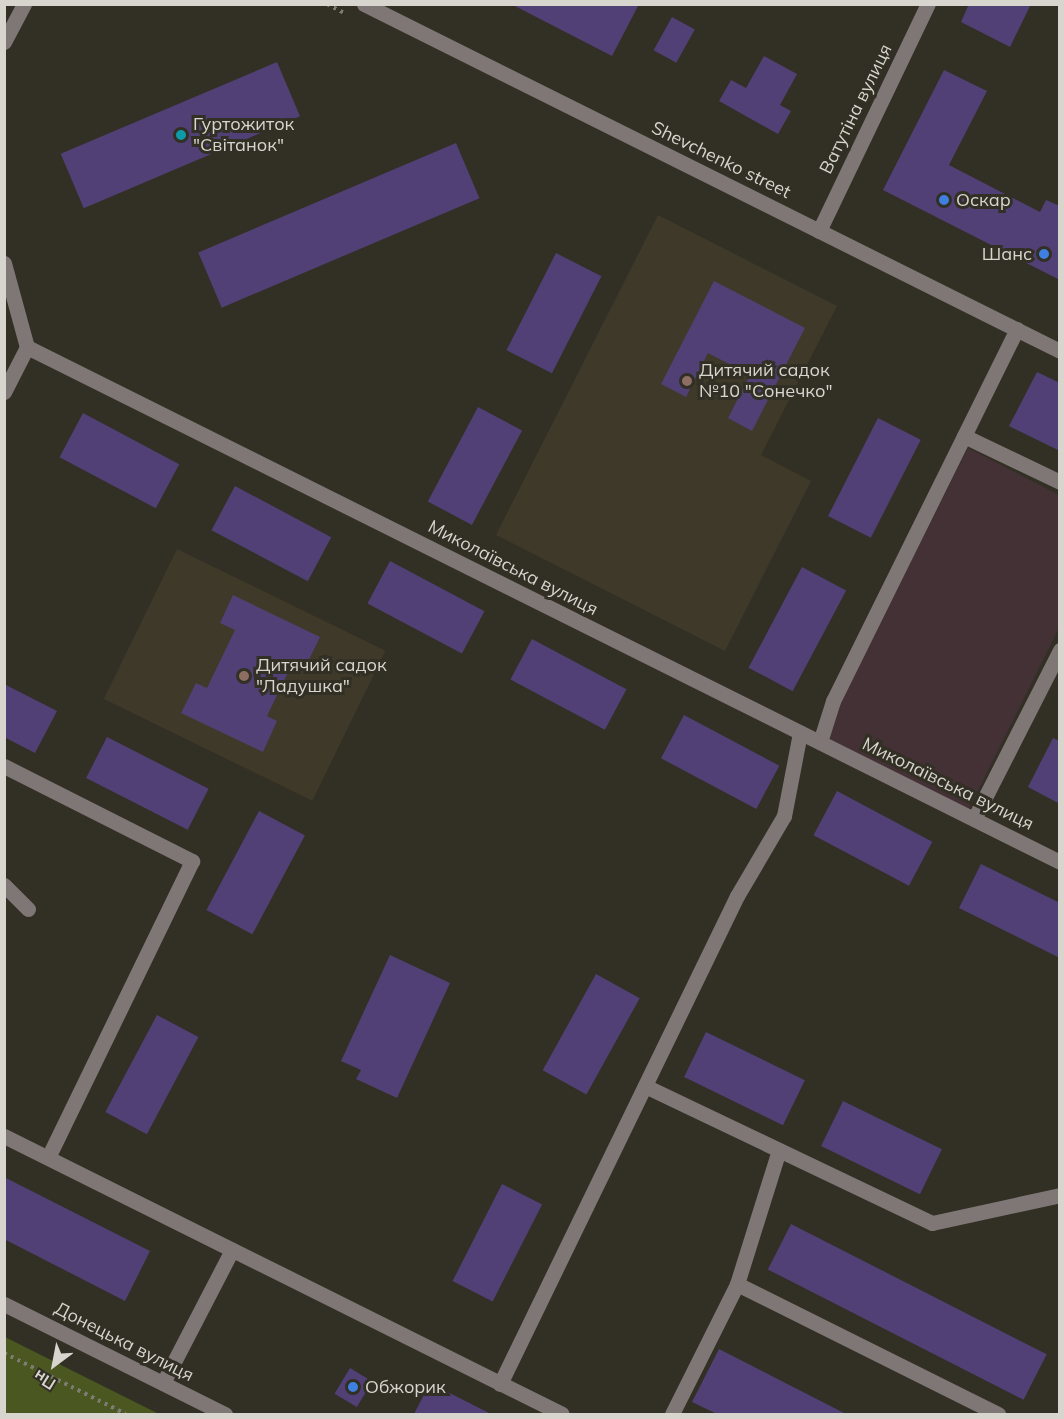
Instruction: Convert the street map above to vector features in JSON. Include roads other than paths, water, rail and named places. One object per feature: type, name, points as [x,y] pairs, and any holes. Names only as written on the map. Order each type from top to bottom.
[{"type":"street","points":[[4,42],[24,4]]},
{"type":"street","name":"Shevchenko street","points":[[364,4],[1059,351]]},
{"type":"street","name":"Ватутіна вулиця","points":[[819,231],[928,4]]},
{"type":"street","points":[[4,263],[27,347],[4,392]]},
{"type":"street","points":[[820,742],[833,701],[1017,329]]},
{"type":"street","name":"Миколаївська вулиця","points":[[27,347],[1059,861]]},
{"type":"street","points":[[964,435],[1059,482]]},
{"type":"street","points":[[974,819],[1054,675],[1059,650]]},
{"type":"street","points":[[500,1384],[737,896],[784,816],[800,733]]},
{"type":"street","points":[[4,766],[192,861],[48,1157]]},
{"type":"street","points":[[4,885],[28,909]]},
{"type":"street","points":[[645,1086],[932,1224],[1059,1196]]},
{"type":"street","points":[[4,1136],[562,1414]]},
{"type":"street","points":[[672,1414],[737,1284],[779,1150]]},
{"type":"street","points":[[163,1383],[232,1250]]},
{"type":"street","points":[[737,1284],[998,1414]]},
{"type":"street","name":"Донецька вулиця","points":[[4,1304],[225,1414]]},
{"type":"place","name":"Гуртожиток \"Світанок\"","points":[[181,135]]},
{"type":"place","name":"Оскар","points":[[944,200]]},
{"type":"place","name":"Шанс","points":[[1044,254]]},
{"type":"place","name":"Дитячий садок №10 \"Сонечко\"","points":[[687,381]]},
{"type":"place","name":"Дитячий садок \"Ладушка\"","points":[[244,676]]},
{"type":"place","name":"Обжорик","points":[[353,1387]]}]
